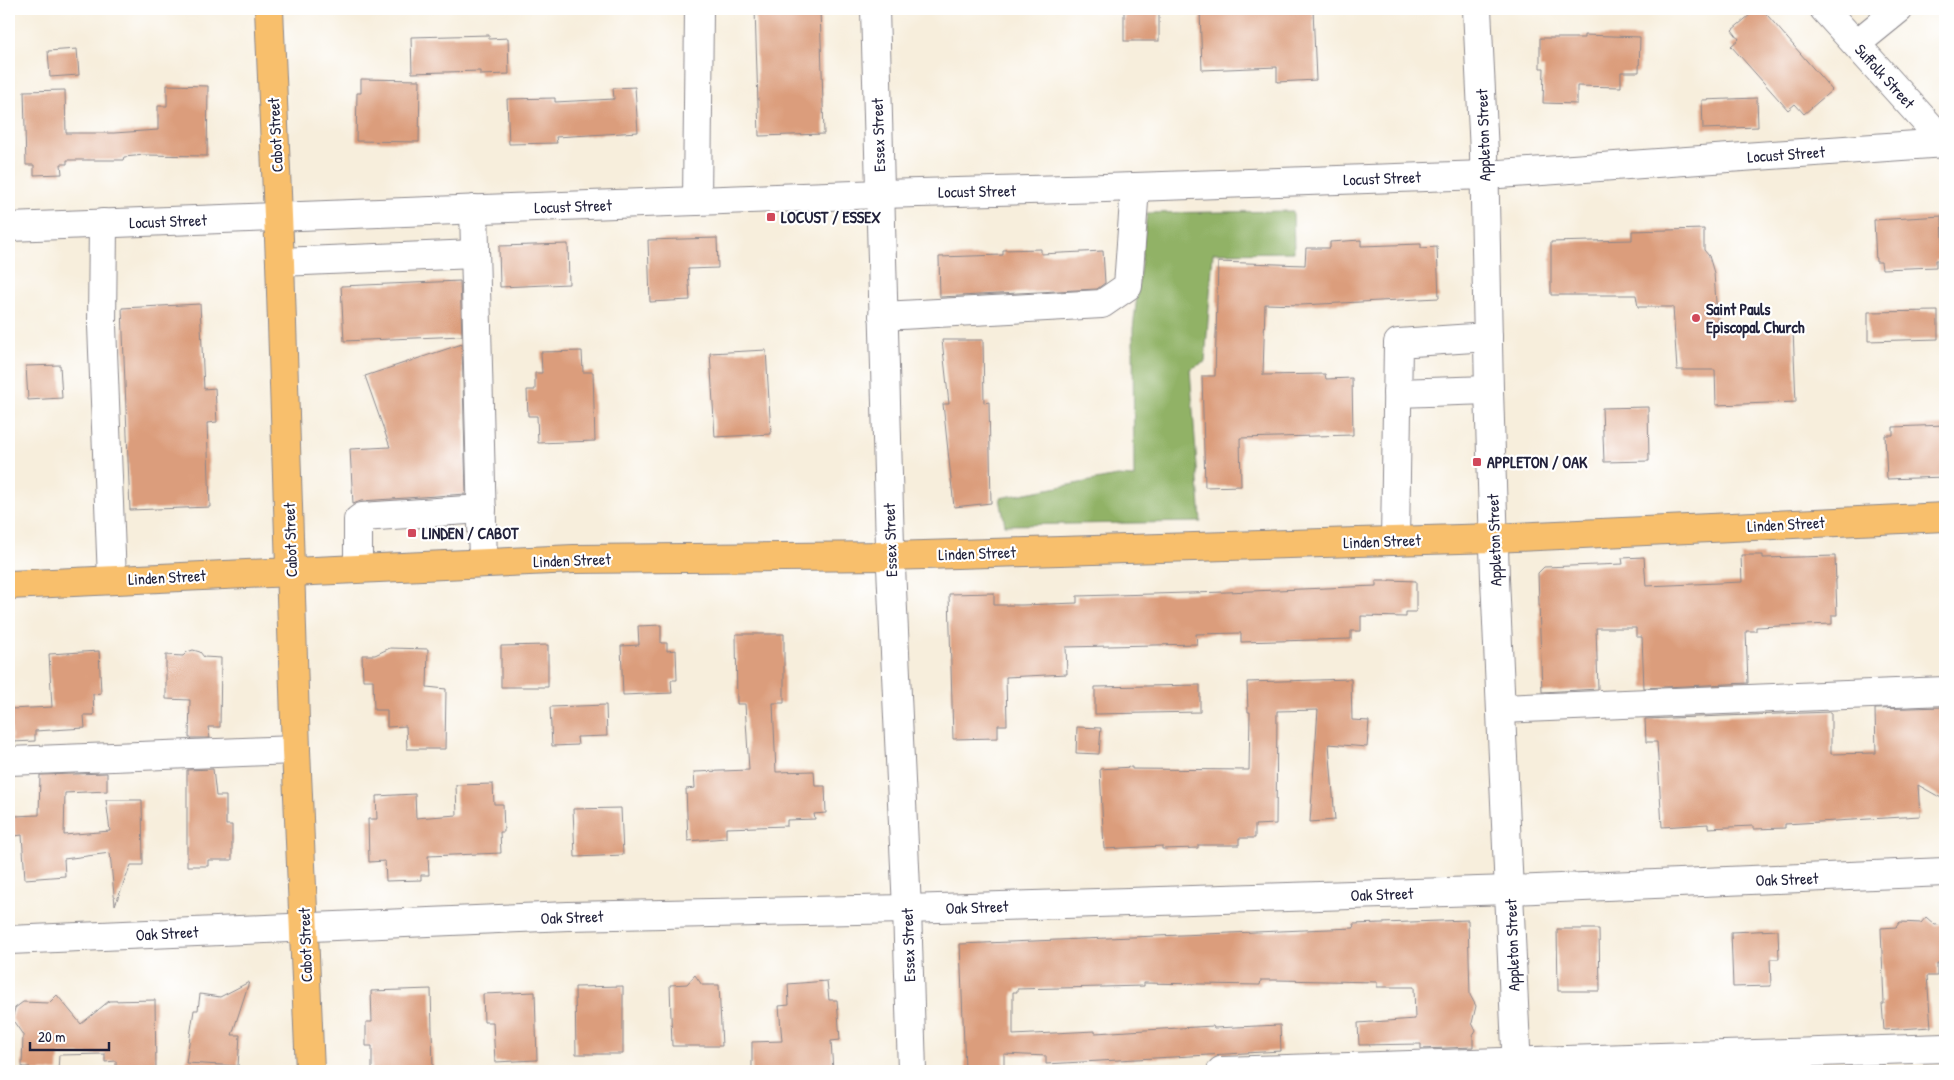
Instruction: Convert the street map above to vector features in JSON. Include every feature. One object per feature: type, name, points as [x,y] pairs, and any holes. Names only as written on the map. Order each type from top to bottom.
[{"type":"main road","name":"Cabot Street","points":[[269,9],[279,216],[296,750],[310,1071]]},
{"type":"main road","name":"Linden Street","points":[[9,585],[291,570],[574,559],[890,556],[1494,538],[1945,516]]},
{"type":"street","points":[[697,201],[699,9]]},
{"type":"street","name":"Essex Street","points":[[875,9],[890,556],[912,1071]]},
{"type":"street","name":"Appleton Street","points":[[1477,9],[1484,175],[1494,538],[1517,1066]]},
{"type":"street","name":"Suffolk Street","points":[[1824,9],[1945,143]]},
{"type":"street","points":[[1856,44],[1900,9]]},
{"type":"street","name":"Locust Street","points":[[9,227],[880,194],[1484,175],[1945,143]]},
{"type":"street","points":[[883,316],[1102,304],[1128,286],[1135,187]]},
{"type":"street","points":[[474,209],[483,563]]},
{"type":"street","points":[[103,223],[102,326],[112,579]]},
{"type":"street","points":[[280,262],[476,254]]},
{"type":"street","points":[[1395,541],[1398,343],[1488,337]]},
{"type":"street","points":[[1397,394],[1489,390]]},
{"type":"street","points":[[358,568],[358,520],[362,516],[482,509]]},
{"type":"street","points":[[1501,709],[1945,691]]},
{"type":"street","points":[[9,761],[296,750]]},
{"type":"street","name":"Oak Street","points":[[9,940],[568,916],[906,909],[1510,890],[1945,872]]},
{"type":"street","points":[[1221,1071],[1517,1066],[1945,1048]]},
{"type":"green space","points":[[1293,211],[1294,252],[1213,253],[1205,362],[1190,369],[1201,522],[1005,525],[1000,498],[1117,476],[1134,477],[1133,329],[1147,213]]},
{"type":"building","points":[[755,9],[820,9],[824,134],[759,136]]},
{"type":"building","points":[[1124,9],[1159,9],[1159,41],[1124,41]]},
{"type":"building","points":[[1200,9],[1313,9],[1316,80],[1277,82],[1277,67],[1202,70]]},
{"type":"building","points":[[1757,9],[1762,9],[1832,90],[1804,114],[1795,104],[1788,110],[1731,46],[1739,39],[1732,30]]},
{"type":"building","points":[[489,35],[489,39],[508,38],[509,74],[480,75],[480,71],[412,73],[411,37]]},
{"type":"building","points":[[1584,35],[1640,37],[1639,72],[1621,72],[1621,87],[1577,86],[1577,104],[1543,103],[1544,68],[1540,68],[1540,38],[1584,38]]},
{"type":"building","points":[[77,49],[79,75],[50,77],[48,51]]},
{"type":"building","points":[[361,79],[420,80],[419,142],[356,141],[357,93],[361,93]]},
{"type":"building","points":[[167,85],[208,86],[207,156],[145,155],[124,157],[123,160],[67,160],[67,164],[61,164],[62,174],[34,175],[34,165],[26,165],[24,91],[65,90],[66,133],[114,133],[158,130],[158,106],[167,106]]},
{"type":"building","points":[[635,87],[638,132],[556,137],[557,143],[509,144],[507,99],[555,98],[555,102],[614,99],[613,88]]},
{"type":"building","points":[[1757,98],[1758,127],[1703,129],[1702,100]]},
{"type":"building","points":[[1942,216],[1944,260],[1936,260],[1936,267],[1882,269],[1881,262],[1876,262],[1874,220]]},
{"type":"building","name":"Saint Pauls Episcopal Church","points":[[1704,229],[1704,250],[1709,256],[1714,273],[1718,332],[1793,330],[1796,402],[1716,405],[1715,370],[1677,370],[1673,307],[1638,307],[1636,295],[1551,295],[1551,242],[1632,240],[1632,231]]},
{"type":"building","points":[[717,238],[718,268],[688,269],[690,300],[650,302],[648,240]]},
{"type":"building","points":[[1361,240],[1361,246],[1421,244],[1421,248],[1437,247],[1439,298],[1301,305],[1265,304],[1263,375],[1325,374],[1326,379],[1352,378],[1353,435],[1240,438],[1241,486],[1205,487],[1202,376],[1215,376],[1218,262],[1305,265],[1306,248],[1330,248],[1330,242]]},
{"type":"building","points":[[568,244],[569,284],[500,287],[499,246]]},
{"type":"building","points":[[1041,249],[1041,254],[1103,251],[1105,283],[1097,289],[940,297],[939,257],[1003,255],[1003,250]]},
{"type":"building","points":[[460,281],[462,336],[344,341],[341,286]]},
{"type":"building","points":[[200,304],[204,389],[215,388],[217,422],[207,423],[210,507],[130,510],[122,308]]},
{"type":"building","points":[[1938,311],[1938,339],[1868,341],[1868,312]]},
{"type":"building","points":[[942,340],[983,340],[984,403],[989,402],[991,503],[954,507],[943,404],[949,404]]},
{"type":"building","points":[[462,344],[466,494],[361,501],[353,504],[350,449],[390,447],[365,376]]},
{"type":"building","points":[[766,350],[771,434],[715,437],[710,353]]},
{"type":"building","points":[[582,351],[583,372],[593,372],[595,441],[538,443],[537,416],[528,416],[527,390],[535,390],[535,373],[542,373],[541,352]]},
{"type":"building","points":[[60,365],[62,398],[28,400],[26,366]]},
{"type":"building","points":[[1648,407],[1649,461],[1604,462],[1602,408]]},
{"type":"building","points":[[1945,425],[1945,477],[1887,479],[1885,435],[1893,435],[1893,427]]},
{"type":"building","points":[[1741,555],[1763,555],[1763,558],[1835,556],[1837,615],[1832,615],[1832,624],[1756,627],[1756,631],[1746,631],[1748,683],[1644,688],[1642,637],[1636,637],[1636,628],[1596,628],[1598,689],[1542,692],[1538,573],[1544,567],[1623,564],[1622,558],[1644,557],[1646,586],[1742,582]]},
{"type":"building","points":[[1376,581],[1416,581],[1416,612],[1406,612],[1406,617],[1361,616],[1361,631],[1351,631],[1351,639],[1241,642],[1241,633],[1196,634],[1197,644],[1066,647],[1067,674],[1006,677],[1007,725],[998,725],[998,738],[953,739],[949,594],[994,593],[994,605],[1022,605],[1077,603],[1077,596],[1376,586]]},
{"type":"building","points":[[661,625],[661,643],[667,643],[667,651],[676,650],[677,680],[671,680],[672,693],[623,695],[621,646],[639,645],[638,626]]},
{"type":"building","points":[[736,634],[784,634],[784,703],[773,703],[776,772],[814,771],[815,786],[825,786],[826,813],[814,814],[815,819],[787,820],[787,826],[726,828],[726,838],[688,841],[686,789],[695,788],[694,772],[749,770],[745,704],[737,704]]},
{"type":"building","points":[[548,645],[548,687],[501,687],[501,646]]},
{"type":"building","points":[[390,648],[428,649],[427,687],[446,689],[445,749],[407,749],[406,726],[387,727],[387,710],[374,710],[373,680],[363,680],[362,655],[375,655]]},
{"type":"building","points":[[193,650],[200,652],[204,657],[221,658],[220,727],[208,727],[210,738],[189,738],[190,700],[166,699],[166,655],[183,656]]},
{"type":"building","points":[[99,651],[101,693],[93,694],[94,715],[84,715],[85,728],[35,731],[35,741],[12,742],[10,709],[52,707],[49,654]]},
{"type":"building","points":[[1351,679],[1352,720],[1369,721],[1367,747],[1329,744],[1335,820],[1310,822],[1318,710],[1277,711],[1276,824],[1255,825],[1255,838],[1239,838],[1239,845],[1198,845],[1198,848],[1162,849],[1162,846],[1104,849],[1100,769],[1132,767],[1132,769],[1249,770],[1250,712],[1248,712],[1247,682]]},
{"type":"building","points":[[1200,685],[1200,712],[1095,714],[1095,687]]},
{"type":"building","points":[[606,705],[607,736],[577,737],[578,745],[552,746],[550,707]]},
{"type":"building","points":[[1945,707],[1945,800],[1918,785],[1920,816],[1785,824],[1785,828],[1753,829],[1753,826],[1708,828],[1708,824],[1662,827],[1657,742],[1646,742],[1645,719],[1831,712],[1831,754],[1876,753],[1875,709]]},
{"type":"building","points":[[1077,727],[1101,728],[1099,754],[1076,753]]},
{"type":"building","points":[[213,769],[216,796],[226,796],[226,825],[232,825],[232,860],[208,860],[208,866],[187,866],[187,770]]},
{"type":"building","points":[[107,773],[107,791],[65,793],[64,835],[110,831],[106,800],[142,800],[143,865],[131,865],[115,905],[110,853],[64,859],[65,876],[25,879],[22,835],[15,836],[14,816],[39,815],[40,775]]},
{"type":"building","points":[[493,784],[494,804],[503,804],[504,832],[500,832],[501,853],[428,856],[429,875],[421,875],[421,880],[386,881],[385,861],[369,862],[368,819],[377,819],[376,796],[415,794],[416,818],[457,815],[456,785]]},
{"type":"building","points":[[621,808],[623,855],[575,857],[573,809]]},
{"type":"building","points":[[1926,917],[1935,925],[1945,924],[1945,964],[1937,964],[1937,976],[1927,976],[1931,1027],[1884,1030],[1881,928],[1896,927],[1900,922],[1921,923]]},
{"type":"building","points":[[1468,920],[1470,995],[1476,1006],[1472,1023],[1476,1031],[1473,1036],[1473,1047],[1421,1049],[1421,1044],[1359,1045],[1358,1023],[1415,1019],[1414,987],[1377,987],[1377,982],[1277,980],[1261,980],[1260,985],[1144,983],[1144,986],[1017,989],[1017,992],[1013,992],[1013,1035],[1095,1031],[1095,1033],[1213,1026],[1214,1028],[1280,1025],[1281,1051],[1046,1064],[1046,1056],[1004,1054],[1004,1069],[965,1069],[960,944],[1354,928],[1353,924]]},
{"type":"building","points":[[1557,929],[1599,929],[1600,991],[1558,991]]},
{"type":"building","points":[[1778,930],[1779,959],[1770,959],[1771,986],[1733,987],[1731,932]]},
{"type":"building","points":[[695,975],[702,985],[719,985],[722,1046],[672,1046],[670,985],[687,984]]},
{"type":"building","points":[[827,981],[829,1000],[837,1000],[840,1040],[831,1041],[833,1071],[752,1071],[752,1042],[782,1041],[779,1006],[789,1005],[788,984]]},
{"type":"building","points":[[249,982],[232,1035],[240,1035],[238,1066],[186,1063],[194,1010],[198,1010],[200,994],[220,997]]},
{"type":"building","points":[[623,986],[623,1054],[576,1054],[575,987]]},
{"type":"building","points":[[431,989],[433,1071],[372,1071],[372,1046],[366,1046],[366,1022],[372,1022],[371,991]]},
{"type":"building","points":[[535,992],[537,1060],[495,1062],[493,1022],[484,1022],[483,994]]},
{"type":"building","points":[[57,995],[81,1024],[109,1001],[155,1000],[156,1071],[116,1071],[116,1061],[105,1062],[105,1054],[59,1055],[58,1071],[30,1071],[30,1067],[22,1067],[23,1035],[12,1019],[15,1008],[23,1002],[49,1003]]},
{"type":"place","name":"LOCUST / ESSEX","points":[[771,217]]},
{"type":"place","name":"Saint Pauls Episcopal Church","points":[[1696,318]]},
{"type":"place","name":"APPLETON / OAK","points":[[1477,462]]},
{"type":"place","name":"LINDEN / CABOT","points":[[412,533]]}]
